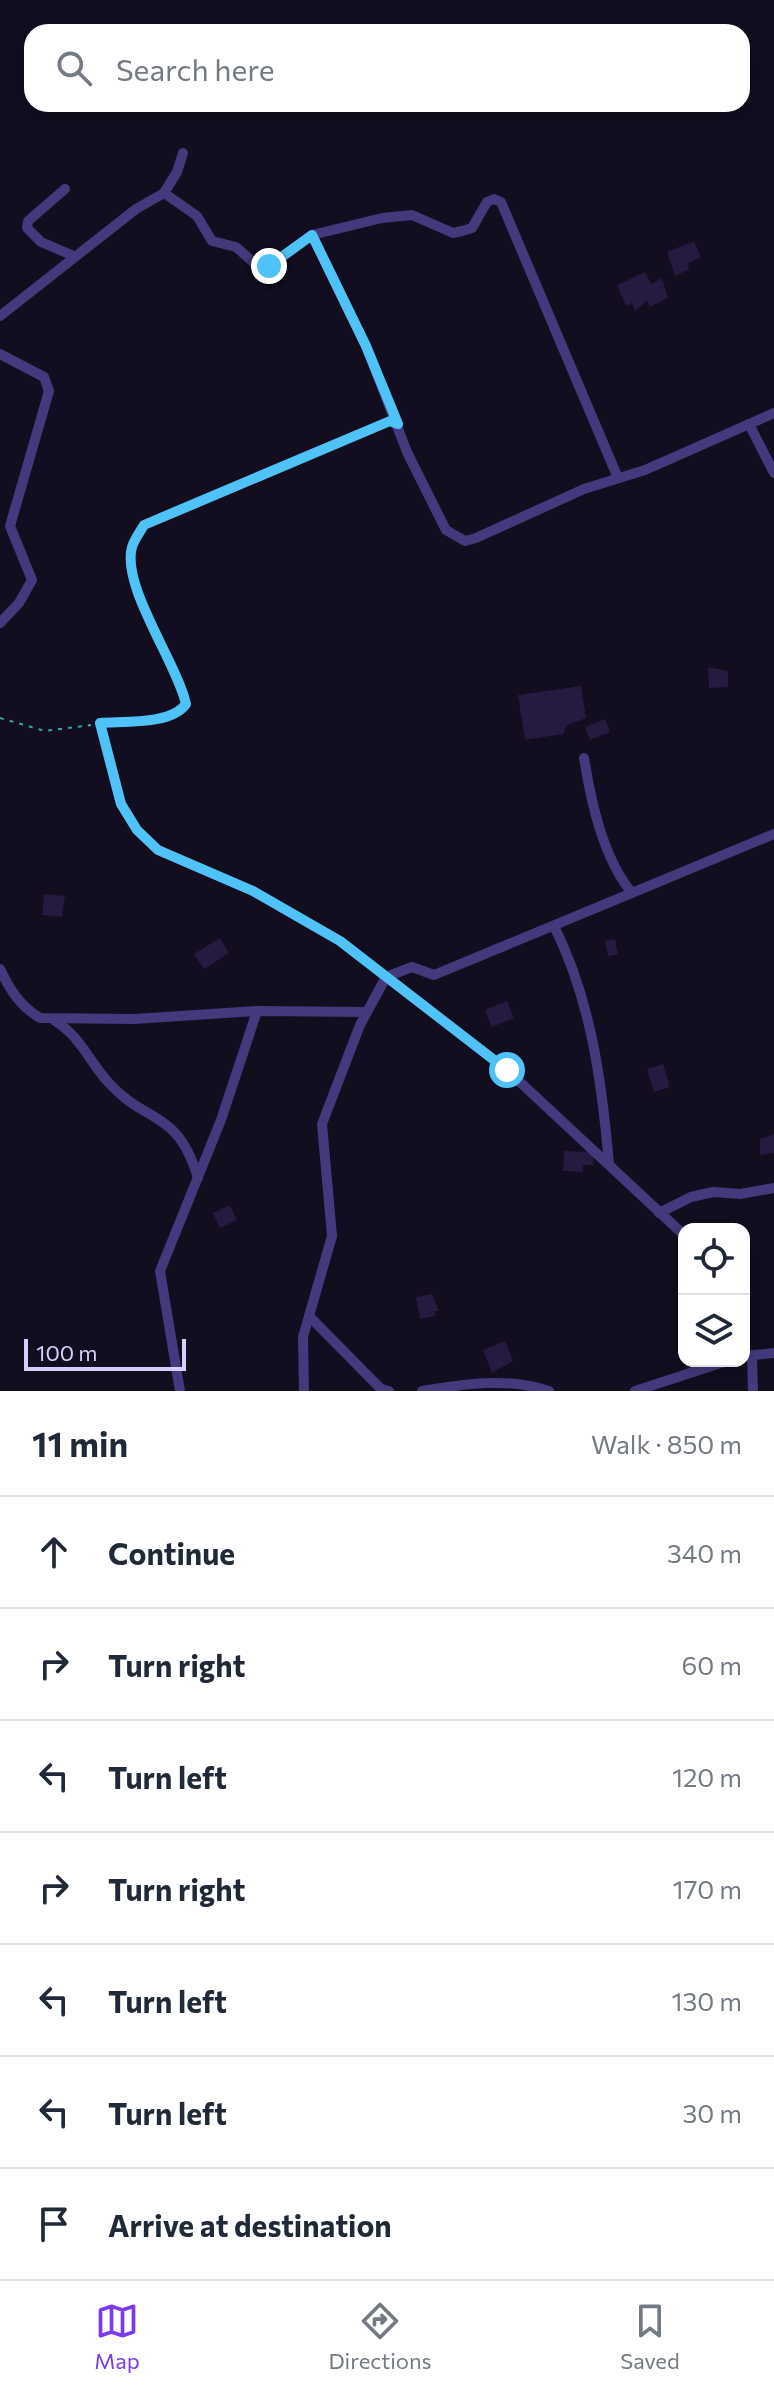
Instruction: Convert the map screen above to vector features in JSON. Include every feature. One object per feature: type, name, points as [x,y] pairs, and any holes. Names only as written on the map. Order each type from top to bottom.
[{"type":"street","points":[[0,316],[136,209],[164,193],[177,172],[183,153]]},
{"type":"street","points":[[65,189],[28,221],[27,228],[41,242],[74,256]]},
{"type":"street","points":[[164,193],[197,216],[212,241],[236,247],[260,268],[274,263],[312,235],[401,215],[423,218],[453,233],[472,228],[487,202],[494,199],[501,202],[618,478]]},
{"type":"street","points":[[312,235],[354,318],[407,452],[446,530],[465,541],[618,478],[645,470],[774,413]]},
{"type":"street","points":[[0,354],[44,377],[49,391],[10,526],[32,580],[19,603],[0,623]]},
{"type":"street","points":[[749,424],[774,473]]},
{"type":"street","points":[[100,723],[121,804],[137,830],[158,850],[291,911],[340,941],[507,1070],[678,1230]]},
{"type":"street","points":[[584,758],[588,786],[606,843],[632,893]]},
{"type":"street","points":[[304,1391],[303,1337],[332,1236],[322,1124],[366,1012],[386,977],[412,967],[434,975],[774,834]]},
{"type":"street","points":[[554,926],[565,948],[590,1028],[603,1095],[609,1164]]},
{"type":"street","points":[[0,969],[11,992],[27,1011],[53,1020],[257,1011],[366,1012]]},
{"type":"street","points":[[180,1391],[160,1271],[244,1059],[257,1011]]},
{"type":"street","points":[[53,1020],[72,1033],[109,1083],[183,1139],[198,1178]]},
{"type":"street","points":[[659,1213],[691,1197],[713,1192],[740,1194],[774,1188]]},
{"type":"street","points":[[309,1316],[381,1389],[389,1391]]},
{"type":"street","points":[[750,1356],[774,1353]]},
{"type":"street","points":[[635,1391],[709,1367]]},
{"type":"street","points":[[750,1367],[753,1391]]},
{"type":"street","points":[[422,1391],[453,1385],[496,1384],[533,1386],[549,1391]]},
{"type":"path","points":[[0,718],[45,731],[166,716],[181,711],[186,704],[138,589],[131,564],[132,547],[144,525],[390,421],[398,424]]},
{"type":"building","points":[[694,241],[701,257],[689,263],[688,270],[675,276],[667,252]]},
{"type":"building","points":[[645,272],[651,284],[662,278],[668,298],[650,307],[647,301],[635,311],[632,303],[626,306],[617,285]]},
{"type":"building","points":[[708,667],[728,671],[728,687],[709,688]]},
{"type":"building","points":[[581,686],[586,718],[567,725],[563,734],[525,740],[518,695]]},
{"type":"building","points":[[605,719],[610,732],[590,740],[585,727]]},
{"type":"building","points":[[44,894],[65,896],[62,917],[42,915]]},
{"type":"building","points":[[220,938],[229,953],[204,969],[194,954]]},
{"type":"building","points":[[615,939],[618,954],[608,956],[605,941]]},
{"type":"building","points":[[507,1001],[514,1018],[492,1027],[485,1010]]},
{"type":"building","points":[[663,1064],[670,1087],[654,1092],[647,1069]]},
{"type":"building","points":[[774,1134],[774,1153],[760,1155],[760,1139]]},
{"type":"building","points":[[564,1151],[594,1152],[593,1165],[583,1165],[583,1172],[563,1171]]},
{"type":"building","points":[[230,1205],[237,1220],[220,1228],[213,1213]]},
{"type":"building","points":[[432,1294],[439,1311],[435,1311],[435,1316],[420,1319],[416,1297]]},
{"type":"building","points":[[505,1341],[513,1361],[492,1373],[483,1350]]},
{"type":"route","points":[[269,266],[312,235],[348,305],[398,424],[390,421],[144,525],[132,547],[131,564],[148,615],[186,704],[181,711],[166,716],[100,723],[121,804],[137,830],[158,850],[253,891],[340,941],[507,1070]]}]
